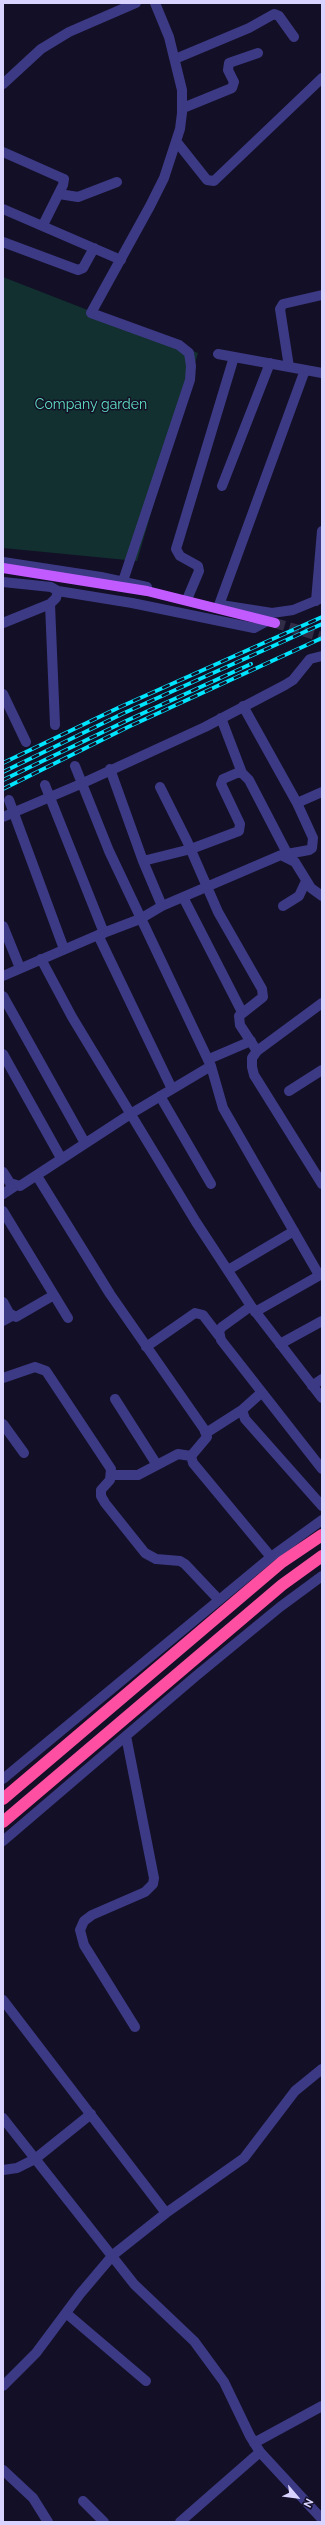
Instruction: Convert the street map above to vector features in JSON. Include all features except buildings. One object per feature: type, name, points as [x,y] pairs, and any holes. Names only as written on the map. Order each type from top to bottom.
[{"type":"highway","points":[[3,1799],[259,1580],[322,1535]]},
{"type":"highway","points":[[3,1822],[282,1585],[322,1556]]},
{"type":"main road","points":[[3,568],[146,591],[271,622]]},
{"type":"street","points":[[3,84],[41,49],[69,32],[136,3]]},
{"type":"street","points":[[123,581],[190,380],[191,366],[189,353],[179,345],[166,338],[91,313],[164,178],[176,141],[183,108],[182,90],[175,59],[155,3]]},
{"type":"street","points":[[175,59],[249,28],[274,14],[278,16],[294,37]]},
{"type":"street","points":[[183,108],[232,88],[234,82],[228,70],[229,63],[258,53]]},
{"type":"street","points":[[176,141],[207,180],[214,181],[322,78]]},
{"type":"street","points":[[3,152],[62,177],[64,181],[59,194],[43,225]]},
{"type":"street","points":[[59,194],[78,197],[117,182]]},
{"type":"street","points":[[3,209],[43,225],[120,260]]},
{"type":"street","points":[[3,242],[78,270],[83,268],[94,248]]},
{"type":"street","points":[[289,366],[280,309],[283,304],[322,295]]},
{"type":"street","points":[[218,354],[322,373]]},
{"type":"street","points":[[188,597],[199,572],[198,566],[180,556],[176,549],[234,356]]},
{"type":"street","points":[[222,486],[270,363]]},
{"type":"street","points":[[219,605],[305,370]]},
{"type":"street","points":[[3,562],[123,581],[219,605],[272,613],[293,610],[319,599],[322,531]]},
{"type":"street","points":[[3,582],[51,587],[58,591],[132,603],[254,628],[271,622]]},
{"type":"street","points":[[3,623],[50,604],[56,598],[58,591]]},
{"type":"street","points":[[50,604],[55,725]]},
{"type":"street","points":[[3,817],[83,783],[221,718],[285,685],[293,680],[310,659],[322,656]]},
{"type":"street","points":[[3,694],[26,742]]},
{"type":"street","points":[[3,976],[64,949],[140,919],[162,906],[281,855],[288,856],[309,850],[313,844],[313,838],[297,804],[243,706]]},
{"type":"street","points":[[221,718],[242,773],[249,780],[288,856],[295,862],[306,881],[322,896]]},
{"type":"street","points":[[75,766],[109,851],[140,919],[181,998],[210,1063],[223,1108],[320,1274],[222,1327],[219,1336]]},
{"type":"street","points":[[110,769],[143,861],[162,906]]},
{"type":"street","points":[[143,861],[191,849],[238,831],[240,824],[221,784],[223,779],[237,773],[242,773]]},
{"type":"street","points":[[45,785],[51,797],[101,934],[172,1088]]},
{"type":"street","points":[[160,787],[191,849],[206,888],[263,993],[259,1000],[242,1012],[239,1016],[240,1025],[258,1051]]},
{"type":"street","points":[[297,804],[322,792]]},
{"type":"street","points":[[9,800],[64,949]]},
{"type":"street","points":[[283,906],[299,896],[306,881]]},
{"type":"street","points":[[183,897],[242,1012]]},
{"type":"street","points":[[3,926],[20,968]]},
{"type":"street","points":[[41,959],[72,1017],[228,1270],[253,1309],[322,1398]]},
{"type":"street","points":[[3,996],[85,1143]]},
{"type":"street","points":[[322,1003],[258,1051],[252,1058],[254,1075],[322,1184]]},
{"type":"street","points":[[3,1194],[15,1186],[20,1186],[36,1176],[61,1158],[210,1063],[251,1041]]},
{"type":"street","points":[[3,1054],[61,1158]]},
{"type":"street","points":[[289,1091],[322,1070]]},
{"type":"street","points":[[160,1096],[211,1184]]},
{"type":"street","points":[[3,1172],[15,1186]]},
{"type":"street","points":[[36,1176],[110,1294],[206,1433],[205,1441],[191,1456]]},
{"type":"street","points":[[3,1212],[68,1318]]},
{"type":"street","points":[[228,1270],[294,1231]]},
{"type":"street","points":[[3,1321],[12,1316],[21,1316],[54,1295]]},
{"type":"street","points":[[3,1302],[12,1316]]},
{"type":"street","points":[[146,1347],[194,1312],[203,1315],[261,1393],[322,1469]]},
{"type":"street","points":[[280,1344],[322,1321]]},
{"type":"street","points":[[3,1378],[35,1367],[46,1371],[111,1469],[112,1475],[101,1490],[101,1496],[145,1553],[156,1559],[180,1561],[185,1564],[219,1600]]},
{"type":"street","points":[[312,1386],[322,1379]]},
{"type":"street","points":[[206,1433],[242,1410],[261,1393]]},
{"type":"street","points":[[115,1399],[157,1465]]},
{"type":"street","points":[[242,1410],[245,1419],[322,1506]]},
{"type":"street","points":[[3,1424],[24,1453]]},
{"type":"street","points":[[112,1475],[138,1475],[178,1454],[191,1456]]},
{"type":"street","points":[[191,1456],[193,1463],[271,1557]]},
{"type":"street","points":[[3,1779],[271,1557],[322,1520]]},
{"type":"street","points":[[3,1841],[280,1607],[322,1576]]},
{"type":"street","points":[[126,1736],[154,1878],[153,1884],[145,1892],[92,1915],[84,1921],[80,1930],[84,1945],[135,2027]]},
{"type":"street","points":[[3,2000],[166,2213]]},
{"type":"street","points":[[3,2386],[36,2353],[80,2294],[113,2255],[166,2213],[244,2158],[295,2091],[322,2069]]},
{"type":"street","points":[[3,2170],[17,2168],[35,2159],[91,2114]]},
{"type":"street","points":[[4,2120],[113,2255],[134,2284],[194,2341],[224,2382],[254,2443],[260,2452],[322,2519]]},
{"type":"street","points":[[66,2314],[146,2381]]},
{"type":"street","points":[[254,2443],[322,2406]]},
{"type":"street","points":[[180,2522],[260,2452]]},
{"type":"street","points":[[3,2470],[32,2498],[46,2521]]},
{"type":"street","points":[[83,2501],[104,2522]]},
{"type":"green space","name":"Company garden","points":[[3,277],[198,353],[137,561],[3,548]]},
{"type":"tunnel","points":[[275,623],[322,637]]},
{"type":"railway","points":[[3,763],[120,707],[322,617]]},
{"type":"railway","points":[[3,772],[124,713],[322,624]]},
{"type":"railway","points":[[3,789],[128,727],[322,638]]},
{"type":"railway","points":[[3,780],[126,721],[251,664]]}]
